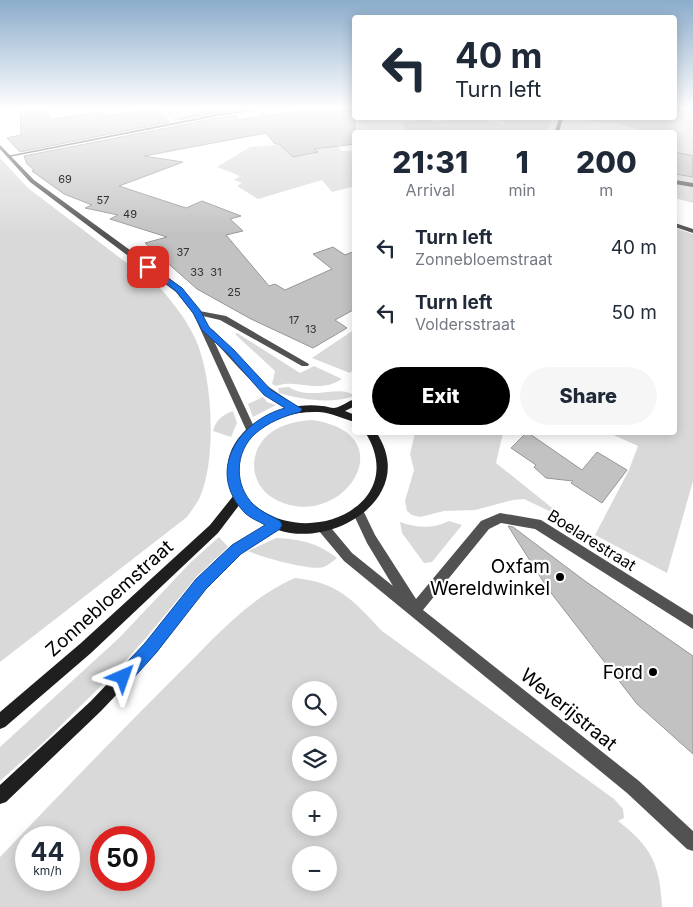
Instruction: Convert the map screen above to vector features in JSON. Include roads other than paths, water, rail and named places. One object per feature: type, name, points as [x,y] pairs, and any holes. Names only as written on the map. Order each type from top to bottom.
[{"type":"main road","points":[[336,411],[352,403]]},
{"type":"main road","points":[[352,418],[336,411],[311,408],[296,409],[278,414],[251,431],[240,445],[234,460],[233,479],[239,497],[251,510],[276,525],[308,529],[323,527],[341,521],[358,511],[371,499],[379,487],[384,466],[376,435]]},
{"type":"main road","name":"Zonnebloemstraat","points":[[0,722],[86,648],[214,528],[239,497]]},
{"type":"main road","points":[[0,796],[96,706],[151,648],[201,584],[236,550],[276,525]]},
{"type":"street","points":[[4,150],[32,181],[179,290],[197,312],[206,328],[251,431]]},
{"type":"street","points":[[9,156],[37,150]]},
{"type":"street","points":[[677,182],[693,185]]},
{"type":"street","points":[[677,226],[693,231]]},
{"type":"street","points":[[197,312],[223,318],[305,364]]},
{"type":"street","points":[[206,328],[231,352],[267,392],[281,402],[296,409]]},
{"type":"street","name":"Weverijstraat","points":[[358,511],[371,539],[416,610]]},
{"type":"street","name":"Boelarestraat","points":[[416,610],[485,525],[500,518],[537,524],[693,622]]},
{"type":"street","name":"Weverijstraat","points":[[323,527],[348,557],[633,787],[693,842]]},
{"type":"place","name":"Oxfam Wereldwinkel","points":[[560,577]]},
{"type":"place","name":"Ford","points":[[653,672]]}]
